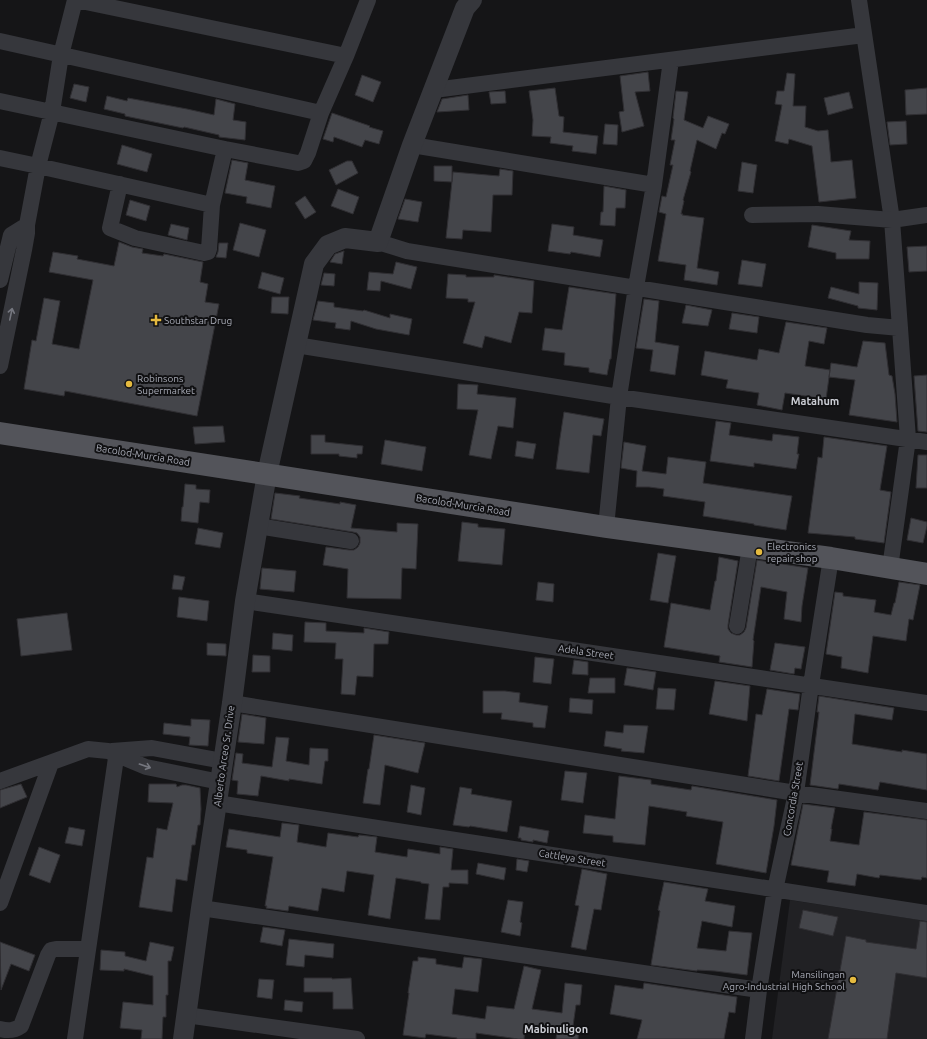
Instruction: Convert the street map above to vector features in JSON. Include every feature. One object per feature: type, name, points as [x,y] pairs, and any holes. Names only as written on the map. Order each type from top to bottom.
[{"type":"main road","name":"Bacolod-Murcia Road","points":[[0,433],[606,527],[831,558],[927,574]]},
{"type":"street","points":[[0,366],[19,278],[38,166],[52,112],[61,55],[76,0],[346,56]]},
{"type":"street","points":[[472,0],[465,8],[412,146],[378,242],[407,251],[867,325],[900,328]]},
{"type":"street","points":[[860,0],[892,220],[908,439],[890,568]]},
{"type":"street","points":[[0,101],[298,163],[304,161],[308,154],[321,113],[346,56],[364,1]]},
{"type":"street","points":[[434,90],[864,35]]},
{"type":"street","points":[[0,41],[321,113]]},
{"type":"street","points":[[606,527],[619,397],[654,185],[671,60]]},
{"type":"street","points":[[412,146],[654,185]]},
{"type":"street","points":[[120,184],[110,228],[135,238],[204,253],[208,252],[212,205],[225,149]]},
{"type":"street","points":[[0,158],[212,205]]},
{"type":"street","points":[[752,215],[818,214],[892,220],[927,215]]},
{"type":"street","points":[[19,278],[1,276],[11,235],[27,225]]},
{"type":"street","name":"Alberto Arceo Sr. Drive","points":[[183,1039],[222,761],[232,703],[245,601],[267,474],[314,264],[328,245],[346,238],[378,242]]},
{"type":"street","points":[[296,345],[619,397],[927,442]]},
{"type":"street","points":[[258,526],[351,541]]},
{"type":"street","points":[[737,626],[750,547]]},
{"type":"street","name":"Concordia Street","points":[[753,1039],[759,990],[775,890],[796,792],[831,558]]},
{"type":"street","name":"Adela Street","points":[[245,601],[927,703]]},
{"type":"street","points":[[232,703],[796,792],[927,811]]},
{"type":"street","points":[[0,781],[88,749],[114,752],[152,748],[222,761]]},
{"type":"street","points":[[114,752],[146,767],[220,782]]},
{"type":"street","points":[[75,1039],[114,752]]},
{"type":"street","points":[[0,903],[7,865],[51,763]]},
{"type":"street","name":"Cattleya Street","points":[[217,803],[927,913]]},
{"type":"street","points":[[201,908],[759,990]]},
{"type":"street","points":[[0,1029],[15,1030],[21,1026],[51,950],[88,949]]},
{"type":"street","points":[[186,1015],[357,1039]]},
{"type":"shaded area","name":"Mansilingan Agro-Industrial High School","points":[[790,900],[927,921],[927,1039],[772,1039]]},
{"type":"building","points":[[648,72],[650,91],[635,92],[644,126],[622,132],[619,112],[624,111],[620,76]]},
{"type":"building","points":[[787,73],[795,74],[793,106],[806,106],[805,127],[818,131],[828,130],[831,162],[852,160],[856,198],[819,202],[812,146],[789,139],[788,144],[775,141],[782,105],[775,104],[777,91],[784,91]]},
{"type":"building","points":[[362,75],[381,82],[373,102],[355,95]]},
{"type":"building","points":[[74,84],[89,87],[86,102],[70,98]]},
{"type":"building","points":[[555,88],[559,116],[564,117],[563,132],[598,136],[596,154],[572,151],[573,146],[550,143],[551,137],[532,136],[533,120],[529,91]]},
{"type":"building","points":[[927,88],[927,114],[906,115],[905,90]]},
{"type":"building","points":[[505,91],[506,103],[491,104],[489,92]]},
{"type":"building","points":[[676,91],[688,92],[684,120],[703,128],[708,116],[729,124],[725,134],[722,133],[716,149],[697,140],[681,214],[704,218],[697,268],[719,272],[717,285],[684,280],[686,265],[658,261],[666,214],[659,212],[662,196],[666,197],[673,165],[670,165],[675,140],[671,140]]},
{"type":"building","points":[[849,92],[853,108],[828,115],[824,98]]},
{"type":"building","points":[[468,95],[469,110],[437,112],[442,99]]},
{"type":"building","points":[[107,96],[127,101],[128,98],[214,115],[216,99],[235,104],[233,120],[246,122],[245,140],[219,137],[219,135],[184,127],[125,116],[125,114],[104,109]]},
{"type":"building","points":[[332,113],[383,131],[379,144],[365,140],[362,147],[334,137],[333,142],[323,139]]},
{"type":"building","points":[[906,121],[907,144],[890,145],[887,122]]},
{"type":"building","points":[[605,124],[618,125],[617,145],[603,144]]},
{"type":"building","points":[[122,145],[152,154],[147,172],[117,164]]},
{"type":"building","points":[[232,160],[248,163],[245,180],[275,186],[271,208],[246,203],[247,197],[225,193]]},
{"type":"building","points":[[347,161],[352,161],[358,173],[336,185],[329,170]]},
{"type":"building","points":[[742,162],[757,165],[753,193],[738,191]]},
{"type":"building","points":[[434,166],[452,166],[452,182],[434,181]]},
{"type":"building","points":[[500,169],[513,171],[512,195],[493,195],[491,232],[463,230],[462,239],[446,238],[453,172],[499,176]]},
{"type":"building","points":[[604,186],[626,190],[625,208],[616,208],[615,226],[600,225],[601,212],[603,212]]},
{"type":"building","points":[[338,189],[359,197],[353,214],[331,206]]},
{"type":"building","points":[[305,196],[316,212],[305,219],[295,203]]},
{"type":"building","points":[[405,199],[422,202],[418,222],[398,219]]},
{"type":"building","points":[[130,200],[150,206],[146,221],[126,215]]},
{"type":"building","points":[[240,223],[266,230],[259,257],[233,250]]},
{"type":"building","points":[[171,224],[189,228],[187,240],[168,235]]},
{"type":"building","points":[[552,224],[574,227],[573,235],[603,240],[600,257],[571,252],[570,254],[548,251]]},
{"type":"building","points":[[812,225],[851,231],[849,240],[870,241],[869,259],[836,259],[836,253],[808,247]]},
{"type":"building","points":[[119,242],[143,249],[142,253],[163,256],[164,254],[203,262],[200,282],[208,284],[205,302],[219,304],[197,416],[65,391],[64,396],[24,389],[32,340],[36,341],[44,298],[60,301],[52,344],[79,349],[93,280],[49,272],[53,252],[78,256],[77,259],[114,266]]},
{"type":"building","points":[[219,243],[228,243],[226,258],[216,257]]},
{"type":"building","points":[[927,246],[927,271],[909,272],[907,247]]},
{"type":"building","points":[[344,251],[342,264],[330,262],[335,254]]},
{"type":"building","points":[[742,260],[766,264],[762,287],[738,284]]},
{"type":"building","points":[[396,262],[417,267],[411,289],[381,281],[380,291],[367,290],[369,272],[393,274]]},
{"type":"building","points":[[262,272],[284,278],[280,294],[258,288]]},
{"type":"building","points":[[324,273],[335,274],[334,286],[321,285]]},
{"type":"building","points":[[448,274],[466,275],[466,277],[494,277],[494,275],[534,281],[532,313],[519,312],[511,343],[485,336],[482,348],[463,343],[475,302],[468,302],[468,299],[446,298]]},
{"type":"building","points":[[859,282],[878,283],[877,310],[858,308],[858,306],[828,298],[831,287],[859,294]]},
{"type":"building","points":[[569,287],[616,294],[611,359],[607,375],[589,372],[589,368],[564,365],[565,353],[542,350],[545,328],[562,330]]},
{"type":"building","points":[[272,297],[289,297],[288,314],[271,313]]},
{"type":"building","points":[[644,299],[659,301],[655,342],[679,346],[675,375],[650,371],[653,350],[636,348]]},
{"type":"building","points":[[318,301],[334,303],[334,307],[364,310],[390,318],[390,314],[412,319],[409,335],[376,329],[351,321],[350,330],[335,328],[336,323],[313,320]]},
{"type":"building","points":[[686,305],[712,310],[708,326],[682,323]]},
{"type":"building","points":[[732,313],[759,317],[757,333],[729,329]]},
{"type":"building","points":[[786,322],[827,328],[824,344],[809,341],[805,366],[830,370],[826,399],[785,393],[782,410],[757,405],[759,393],[726,388],[728,380],[701,375],[705,351],[757,360],[759,349],[779,353]]},
{"type":"building","points":[[863,341],[885,343],[889,375],[892,376],[895,394],[897,422],[849,415],[855,380],[829,377],[831,363],[857,367]]},
{"type":"building","points":[[927,375],[927,432],[918,431],[914,376]]},
{"type":"building","points":[[458,384],[478,385],[477,394],[516,398],[513,428],[498,426],[491,459],[469,455],[478,410],[457,409]]},
{"type":"building","points":[[564,412],[604,419],[601,436],[593,435],[589,473],[556,469]]},
{"type":"building","points":[[716,421],[731,423],[729,435],[772,441],[773,434],[799,437],[797,454],[799,454],[796,469],[754,463],[754,467],[710,461]]},
{"type":"building","points":[[223,426],[225,442],[195,444],[193,427]]},
{"type":"building","points":[[311,435],[325,435],[325,442],[363,446],[362,454],[357,454],[357,458],[339,456],[339,454],[311,454]]},
{"type":"building","points":[[824,437],[887,446],[880,490],[891,492],[884,543],[855,539],[855,537],[808,533],[818,457],[822,458]]},
{"type":"building","points":[[385,440],[426,447],[422,471],[381,464]]},
{"type":"building","points":[[517,441],[536,444],[533,459],[515,456]]},
{"type":"building","points":[[624,442],[646,446],[642,471],[666,474],[668,457],[706,462],[703,483],[792,496],[786,530],[703,516],[705,502],[663,496],[664,489],[636,487],[637,471],[621,468]]},
{"type":"building","points":[[918,455],[927,455],[927,488],[916,488]]},
{"type":"building","points":[[185,484],[196,485],[196,489],[210,490],[209,503],[200,502],[198,523],[181,521]]},
{"type":"building","points":[[275,493],[300,496],[299,498],[356,505],[351,528],[397,532],[397,523],[418,524],[416,569],[402,568],[401,599],[347,598],[348,569],[323,565],[326,547],[354,550],[360,543],[360,537],[357,533],[353,532],[271,519]]},
{"type":"building","points":[[911,518],[927,522],[923,543],[907,540]]},
{"type":"building","points":[[462,522],[478,524],[478,527],[505,529],[502,565],[458,561]]},
{"type":"building","points":[[198,528],[223,533],[220,548],[195,544]]},
{"type":"building","points":[[658,553],[676,556],[668,603],[650,600]]},
{"type":"building","points":[[719,557],[738,561],[728,625],[728,629],[731,633],[736,635],[740,635],[746,628],[757,560],[808,568],[801,622],[784,619],[787,592],[761,587],[753,640],[752,667],[719,662],[720,656],[664,647],[671,603],[710,610]]},
{"type":"building","points":[[262,568],[296,571],[294,592],[260,589]]},
{"type":"building","points":[[174,575],[185,577],[182,590],[172,589]]},
{"type":"building","points":[[538,582],[554,584],[553,602],[536,600]]},
{"type":"building","points":[[899,582],[920,585],[913,620],[909,619],[906,641],[873,636],[868,673],[841,668],[842,657],[826,654],[835,592],[843,593],[843,596],[876,600],[874,612],[891,615]]},
{"type":"building","points":[[179,597],[209,601],[207,621],[177,617]]},
{"type":"building","points":[[67,613],[72,650],[21,656],[17,619]]},
{"type":"building","points":[[305,622],[326,623],[326,631],[364,633],[364,628],[389,632],[388,644],[374,644],[373,677],[357,676],[355,695],[341,694],[343,659],[335,659],[336,643],[304,642]]},
{"type":"building","points":[[273,633],[293,635],[292,651],[272,649]]},
{"type":"building","points":[[207,643],[226,644],[226,656],[207,655]]},
{"type":"building","points":[[775,643],[805,647],[801,669],[795,668],[794,674],[770,670]]},
{"type":"building","points":[[253,655],[270,656],[270,672],[252,672]]},
{"type":"building","points":[[535,657],[554,659],[551,684],[533,682]]},
{"type":"building","points":[[574,660],[588,662],[588,675],[572,674]]},
{"type":"building","points":[[627,668],[656,672],[653,690],[624,685]]},
{"type":"building","points":[[590,678],[615,678],[615,693],[588,693]]},
{"type":"building","points":[[715,681],[750,686],[747,721],[709,714]]},
{"type":"building","points":[[658,688],[676,689],[674,710],[656,709]]},
{"type":"building","points":[[767,689],[800,694],[798,710],[789,709],[779,781],[748,776],[756,714],[762,715]]},
{"type":"building","points":[[483,691],[520,693],[519,702],[548,706],[545,728],[533,727],[533,723],[501,719],[502,713],[483,713]]},
{"type":"building","points":[[819,696],[894,708],[892,720],[855,714],[852,744],[902,752],[902,750],[927,754],[927,790],[880,782],[878,790],[839,784],[838,789],[810,785],[819,712],[817,712]]},
{"type":"building","points":[[570,698],[593,700],[592,714],[569,712]]},
{"type":"building","points":[[242,714],[266,718],[264,744],[238,742]]},
{"type":"building","points":[[191,719],[210,720],[208,746],[189,745],[190,737],[163,734],[164,723],[191,726]]},
{"type":"building","points":[[624,725],[648,726],[644,753],[621,751],[622,749],[604,746],[606,731],[623,733]]},
{"type":"building","points":[[374,735],[425,743],[418,773],[385,765],[380,805],[363,803]]},
{"type":"building","points":[[276,737],[289,738],[286,761],[309,765],[310,748],[328,749],[328,761],[325,761],[322,784],[289,779],[289,781],[261,776],[258,796],[237,794],[238,781],[232,780],[236,753],[243,754],[242,763],[272,767]]},
{"type":"building","points":[[565,771],[587,773],[583,803],[561,800]]},
{"type":"building","points":[[619,776],[651,780],[651,784],[691,790],[692,786],[777,800],[766,873],[716,864],[723,822],[686,816],[687,812],[649,806],[645,845],[613,842],[613,836],[583,833],[585,815],[615,819]]},
{"type":"building","points":[[21,784],[27,797],[0,808],[0,790]]},
{"type":"building","points":[[149,784],[176,784],[177,787],[186,785],[200,788],[200,825],[198,825],[195,845],[192,845],[187,881],[176,879],[172,912],[139,907],[147,857],[153,858],[157,828],[167,830],[173,803],[148,802]]},
{"type":"building","points":[[411,785],[425,788],[421,815],[407,812]]},
{"type":"building","points":[[460,787],[472,789],[471,794],[512,801],[507,832],[453,825]]},
{"type":"building","points":[[803,804],[835,808],[830,841],[859,845],[864,812],[927,820],[927,878],[922,877],[921,880],[880,875],[879,878],[857,874],[855,886],[827,882],[829,871],[791,865]]},
{"type":"building","points":[[282,823],[299,825],[297,842],[326,847],[328,833],[358,837],[359,835],[377,837],[375,852],[407,857],[408,849],[440,854],[440,847],[453,849],[451,870],[468,870],[468,884],[449,883],[449,887],[443,887],[440,920],[425,919],[429,884],[396,878],[390,919],[368,915],[374,875],[347,871],[344,892],[322,888],[318,911],[289,906],[288,911],[266,908],[267,906],[265,906],[273,857],[247,853],[247,850],[226,847],[229,829],[280,837]]},
{"type":"building","points":[[520,826],[549,831],[547,843],[533,840],[533,842],[521,840],[521,838],[518,838]]},
{"type":"building","points":[[69,827],[85,830],[82,846],[65,843]]},
{"type":"building","points":[[39,847],[60,855],[50,883],[29,875]]},
{"type":"building","points":[[517,859],[529,861],[527,872],[516,870]]},
{"type":"building","points":[[478,863],[506,868],[504,880],[476,874]]},
{"type":"building","points":[[582,869],[607,874],[601,910],[594,909],[586,950],[571,947],[579,906],[575,905]]},
{"type":"building","points":[[664,882],[708,889],[705,901],[735,906],[732,927],[702,921],[697,948],[726,951],[729,931],[752,933],[747,975],[715,971],[697,971],[651,965],[660,911],[658,910]]},
{"type":"building","points":[[508,900],[523,902],[520,922],[522,923],[520,936],[501,932]]},
{"type":"building","points":[[803,910],[838,917],[833,936],[799,928]]},
{"type":"building","points":[[920,921],[927,922],[927,978],[896,973],[887,1039],[828,1039],[846,936],[866,940],[866,942],[916,949]]},
{"type":"building","points":[[263,927],[285,930],[282,946],[260,942]]},
{"type":"building","points":[[289,939],[334,944],[333,958],[305,955],[304,967],[286,965]]},
{"type":"building","points":[[0,942],[35,955],[29,971],[11,964],[1,990]]},
{"type":"building","points":[[150,942],[174,947],[171,961],[168,961],[168,995],[166,995],[166,1017],[163,1017],[162,1039],[141,1039],[142,1030],[120,1028],[123,1002],[153,1005],[153,976],[124,969],[124,971],[100,970],[101,950],[125,952],[125,956],[146,961]]},
{"type":"building","points":[[418,957],[436,959],[436,964],[462,968],[464,957],[482,959],[478,992],[455,989],[452,1014],[485,1019],[487,1006],[514,1009],[524,966],[541,970],[532,1009],[562,1013],[565,983],[582,985],[580,1005],[576,1005],[573,1026],[579,1027],[578,1039],[556,1039],[557,1032],[525,1028],[524,1039],[476,1033],[476,1039],[457,1039],[426,1034],[425,1038],[403,1035],[413,961],[418,961]]},
{"type":"building","points":[[304,978],[351,978],[353,1009],[333,1009],[333,992],[304,992]]},
{"type":"building","points":[[259,979],[274,980],[272,999],[257,997]]},
{"type":"building","points":[[644,983],[737,997],[735,1013],[729,1012],[724,1039],[637,1039],[642,1020],[610,1014],[615,985],[643,989]]},
{"type":"building","points":[[285,1000],[303,1002],[302,1012],[284,1010]]},
{"type":"place","name":"Southstar Drug","points":[[156,320]]},
{"type":"place","name":"Robinsons Supermarket","points":[[129,384]]},
{"type":"place","name":"Electronics repair shop","points":[[759,552]]},
{"type":"place","name":"Mansilingan Agro-Industrial High School","points":[[853,980]]},
{"type":"district","name":"Matahum","points":[[815,401]]},
{"type":"district","name":"Mabinuligon","points":[[556,1029]]}]
